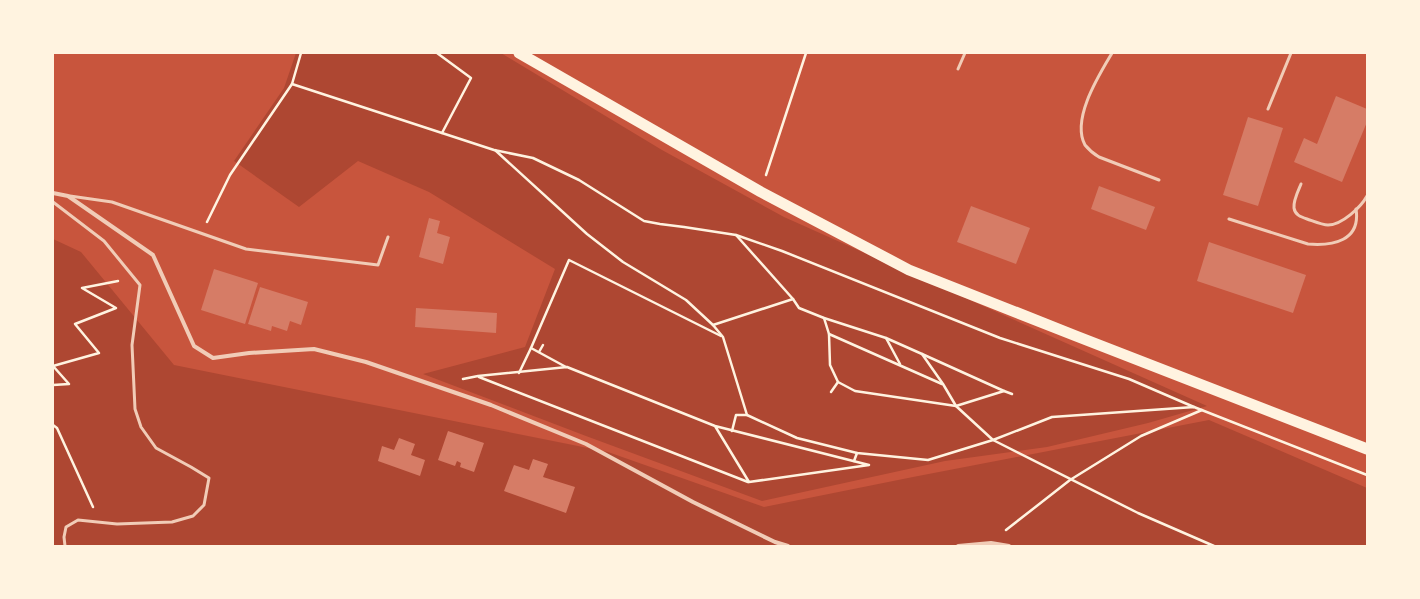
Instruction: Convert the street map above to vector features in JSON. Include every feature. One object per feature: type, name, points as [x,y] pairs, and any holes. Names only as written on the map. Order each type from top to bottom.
[{"type":"highway","points":[[519,53],[761,192],[909,270],[1367,449]]},
{"type":"street","points":[[53,193],[68,196],[153,255],[194,346],[213,358],[249,353],[314,349],[366,362],[490,405],[586,444],[693,502],[775,542],[788,546]]},
{"type":"street","points":[[958,546],[991,542],[1009,546]]},
{"type":"lane","points":[[958,69],[965,53]]},
{"type":"lane","points":[[1112,53],[1087,100],[1083,118],[1082,133],[1085,144],[1091,152],[1098,157],[1159,180]]},
{"type":"lane","points":[[1268,109],[1291,53]]},
{"type":"lane","points":[[1301,184],[1294,204],[1294,210],[1297,215],[1328,225],[1341,221],[1356,209],[1367,196]]},
{"type":"lane","points":[[68,196],[112,202],[246,249],[378,266],[388,237]]},
{"type":"lane","points":[[53,202],[104,241],[140,285],[132,345],[135,409],[141,427],[156,448],[208,478],[204,505],[193,516],[172,522],[117,524],[78,520],[66,527],[64,537],[65,546]]},
{"type":"lane","points":[[1229,219],[1308,244],[1334,244],[1344,239],[1354,230],[1358,219],[1356,209]]},
{"type":"path","points":[[202,233],[230,175],[292,84],[301,53]]},
{"type":"path","points":[[437,53],[471,78],[442,133]]},
{"type":"path","points":[[761,192],[806,53]]},
{"type":"path","points":[[292,84],[494,150],[533,158],[579,180],[644,221],[736,235],[782,251],[1000,338],[1129,379],[1194,407],[1367,475]]},
{"type":"path","points":[[494,150],[587,234],[623,262],[686,300],[712,325],[723,337],[747,415]]},
{"type":"path","points":[[736,235],[793,299],[799,308],[824,318],[886,338],[1012,394]]},
{"type":"path","points":[[518,373],[531,348],[569,260],[723,337]]},
{"type":"path","points":[[53,385],[69,384],[53,366],[99,353],[76,324],[116,308],[82,288],[134,278]]},
{"type":"path","points":[[712,325],[793,299]]},
{"type":"path","points":[[824,318],[829,334],[830,365],[838,382],[855,391],[956,406],[1004,391]]},
{"type":"path","points":[[829,334],[943,384]]},
{"type":"path","points":[[886,338],[900,365]]},
{"type":"path","points":[[539,352],[543,345]]},
{"type":"path","points":[[478,376],[748,482],[869,465],[715,426],[567,367],[531,348]]},
{"type":"path","points":[[922,354],[956,406],[993,440],[1138,513],[1214,546]]},
{"type":"path","points":[[460,380],[478,376],[567,367]]},
{"type":"path","points":[[832,392],[838,382]]},
{"type":"path","points":[[732,431],[736,415],[747,415],[797,438],[857,454],[928,460],[993,440],[1052,417],[1194,407]]},
{"type":"path","points":[[991,542],[1070,480],[1141,436],[1202,410]]},
{"type":"path","points":[[53,425],[57,428],[101,522]]},
{"type":"path","points":[[715,426],[748,482]]},
{"type":"path","points":[[854,461],[857,454]]},
{"type":"shaded area","points":[[296,53],[501,53],[662,150],[784,217],[1207,406],[1148,423],[1047,447],[945,461],[762,501],[423,374],[525,347],[555,269],[429,192],[358,161],[299,207],[234,161],[284,88]]},
{"type":"shaded area","points":[[53,239],[81,252],[174,365],[608,452],[764,507],[1209,420],[1367,488],[1367,546],[53,546]]},
{"type":"building","points":[[1336,96],[1367,109],[1367,122],[1342,182],[1294,162],[1304,138],[1317,144]]},
{"type":"building","points":[[1248,117],[1283,128],[1258,206],[1223,195]]},
{"type":"building","points":[[1099,186],[1155,207],[1146,230],[1091,209]]},
{"type":"building","points":[[971,206],[1030,228],[1016,264],[957,242]]},
{"type":"building","points":[[429,218],[440,221],[437,233],[450,237],[443,264],[419,257]]},
{"type":"building","points":[[1209,242],[1306,275],[1293,313],[1197,281]]},
{"type":"building","points":[[214,269],[258,283],[245,324],[201,310]]},
{"type":"building","points":[[260,287],[308,302],[301,325],[290,321],[287,331],[272,326],[271,331],[248,324]]},
{"type":"building","points":[[416,308],[497,313],[496,333],[415,327]]},
{"type":"building","points":[[448,431],[484,443],[474,472],[460,467],[461,463],[457,461],[455,466],[438,460]]},
{"type":"building","points":[[399,438],[415,444],[411,455],[425,460],[420,476],[378,461],[382,446],[394,450]]},
{"type":"building","points":[[533,459],[548,464],[543,477],[575,487],[566,513],[504,491],[514,465],[529,470]]}]
